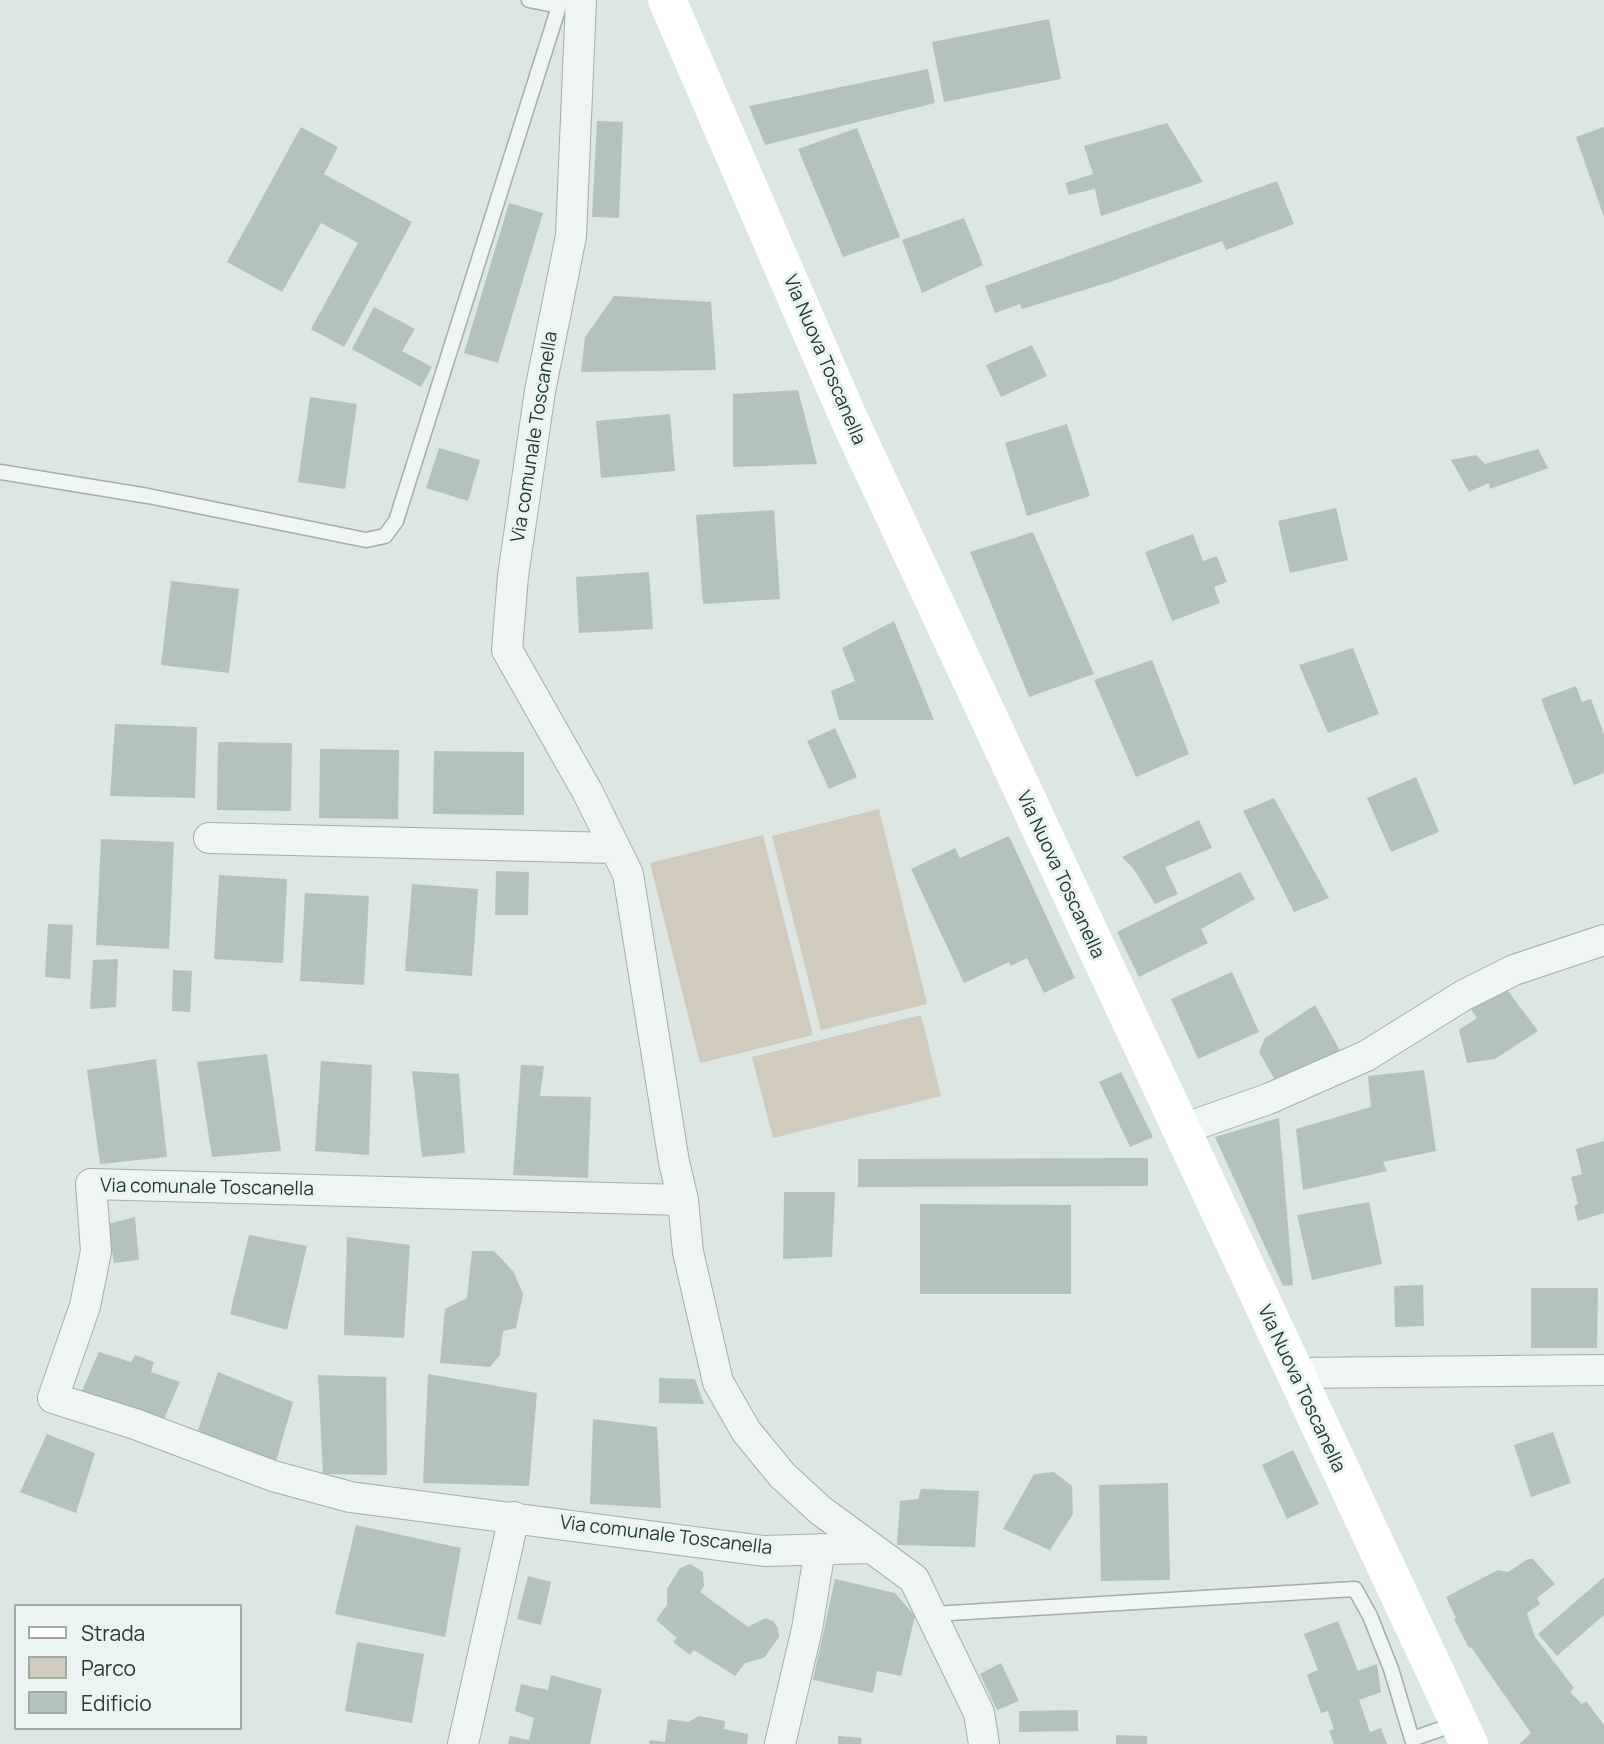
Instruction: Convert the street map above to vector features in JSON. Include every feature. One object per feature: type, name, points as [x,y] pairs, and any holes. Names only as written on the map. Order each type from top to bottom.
[{"type":"main road","name":"Via Nuova Toscanella","points":[[667,0],[849,419],[1464,1733]]},
{"type":"street","name":"Via comunale Toscanella","points":[[567,2],[571,236],[540,391],[513,576],[507,650],[587,791],[628,874],[674,1162],[683,1200],[688,1252],[718,1382],[747,1431],[782,1475],[820,1510],[914,1579],[979,1713],[985,1744]]},
{"type":"street","points":[[209,838],[613,848]]},
{"type":"street","points":[[1180,1130],[1268,1099],[1366,1056],[1464,995],[1514,970],[1604,940]]},
{"type":"street","name":"Via comunale Toscanella","points":[[683,1200],[91,1184],[96,1251],[85,1307],[54,1398],[135,1424],[273,1476],[349,1497],[764,1550],[869,1548]]},
{"type":"street","points":[[1294,1373],[1604,1370]]},
{"type":"street","points":[[463,1744],[514,1517]]},
{"type":"street","points":[[780,1744],[807,1629],[820,1549]]},
{"type":"lane","points":[[0,472],[148,496],[366,540],[385,536],[396,521],[567,2],[529,0]]},
{"type":"lane","points":[[933,1614],[1355,1589],[1370,1616],[1391,1669],[1412,1739],[1464,1733]]},
{"type":"green space","points":[[879,809],[927,1004],[821,1030],[772,836]]},
{"type":"green space","points":[[763,835],[813,1035],[700,1063],[650,863]]},
{"type":"green space","points":[[921,1015],[941,1096],[773,1138],[752,1057]]},
{"type":"building","points":[[1049,19],[1061,79],[944,102],[932,42]]},
{"type":"building","points":[[928,69],[935,103],[765,145],[749,106]]},
{"type":"building","points":[[597,121],[623,122],[619,218],[592,217]]},
{"type":"building","points":[[1167,123],[1203,182],[1101,216],[1095,189],[1069,195],[1065,183],[1093,174],[1084,146]]},
{"type":"building","points":[[301,127],[338,147],[324,174],[412,222],[344,347],[311,329],[358,243],[321,223],[282,292],[227,262]]},
{"type":"building","points":[[1604,127],[1604,217],[1576,137]]},
{"type":"building","points":[[857,128],[900,237],[843,257],[798,149]]},
{"type":"building","points":[[1277,181],[1294,224],[1226,250],[1222,241],[1110,282],[1022,309],[1020,304],[995,313],[985,286]]},
{"type":"building","points":[[509,203],[543,213],[498,363],[464,353]]},
{"type":"building","points":[[964,218],[983,265],[922,293],[902,240]]},
{"type":"building","points":[[614,296],[711,302],[716,370],[581,372],[585,337]]},
{"type":"building","points":[[374,307],[415,329],[402,351],[432,367],[421,387],[352,349]]},
{"type":"building","points":[[1032,345],[1047,376],[1001,397],[986,365]]},
{"type":"building","points":[[798,390],[817,464],[733,467],[733,394]]},
{"type":"building","points":[[310,397],[357,404],[345,489],[298,482]]},
{"type":"building","points":[[670,414],[675,471],[601,478],[596,421]]},
{"type":"building","points":[[1067,424],[1090,496],[1027,516],[1005,443]]},
{"type":"building","points":[[439,448],[480,460],[468,501],[426,488]]},
{"type":"building","points":[[1538,449],[1548,468],[1490,489],[1489,483],[1469,492],[1451,460],[1476,455],[1485,464]]},
{"type":"building","points":[[1336,508],[1348,560],[1290,573],[1278,521]]},
{"type":"building","points":[[774,510],[780,599],[703,604],[696,515]]},
{"type":"building","points":[[1033,532],[1094,674],[1029,697],[970,552]]},
{"type":"building","points":[[1193,534],[1203,561],[1217,556],[1227,582],[1214,587],[1220,603],[1172,621],[1145,552]]},
{"type":"building","points":[[649,572],[653,629],[579,633],[576,577]]},
{"type":"building","points":[[171,581],[239,589],[229,673],[161,665]]},
{"type":"building","points":[[894,621],[934,720],[839,720],[831,691],[855,681],[842,648]]},
{"type":"building","points":[[1353,648],[1379,714],[1328,733],[1299,665]]},
{"type":"building","points":[[1152,660],[1189,754],[1136,777],[1094,680]]},
{"type":"building","points":[[1576,686],[1582,702],[1591,699],[1604,734],[1604,773],[1574,785],[1541,699]]},
{"type":"building","points":[[115,724],[197,727],[195,798],[110,796]]},
{"type":"building","points":[[835,728],[857,777],[829,789],[807,741]]},
{"type":"building","points":[[218,742],[292,743],[291,811],[217,810]]},
{"type":"building","points":[[320,749],[399,750],[398,819],[319,818]]},
{"type":"building","points":[[434,751],[524,752],[524,815],[433,814]]},
{"type":"building","points":[[1416,777],[1439,832],[1391,852],[1367,798]]},
{"type":"building","points":[[1274,798],[1329,898],[1294,912],[1243,811]]},
{"type":"building","points":[[1199,820],[1212,848],[1165,867],[1178,894],[1155,904],[1133,868],[1122,857]]},
{"type":"building","points":[[1009,836],[1075,978],[1044,993],[1027,958],[1011,966],[1009,962],[964,983],[911,869],[955,848],[960,858]]},
{"type":"building","points":[[101,839],[174,842],[169,949],[96,945]]},
{"type":"building","points":[[496,871],[529,872],[528,915],[495,915]]},
{"type":"building","points":[[1240,872],[1255,899],[1201,929],[1208,943],[1139,977],[1117,932]]},
{"type":"building","points":[[219,875],[287,879],[283,963],[214,959]]},
{"type":"building","points":[[412,884],[478,889],[472,976],[405,971]]},
{"type":"building","points":[[305,893],[369,896],[364,985],[300,981]]},
{"type":"building","points":[[48,924],[73,925],[70,979],[45,977]]},
{"type":"building","points":[[118,959],[116,1007],[90,1009],[93,960]]},
{"type":"building","points":[[173,970],[192,971],[190,1012],[172,1011]]},
{"type":"building","points":[[1232,972],[1259,1032],[1198,1059],[1171,999]]},
{"type":"building","points":[[1505,987],[1538,1031],[1495,1059],[1467,1063],[1459,1030],[1477,1018],[1470,1008]]},
{"type":"building","points":[[1315,1005],[1343,1056],[1278,1085],[1259,1052],[1265,1038]]},
{"type":"building","points":[[267,1054],[281,1151],[212,1157],[197,1062]]},
{"type":"building","points":[[156,1059],[167,1157],[100,1164],[87,1070]]},
{"type":"building","points":[[321,1061],[372,1065],[369,1155],[315,1151]]},
{"type":"building","points":[[521,1065],[544,1066],[540,1096],[591,1097],[588,1178],[513,1175]]},
{"type":"building","points":[[1424,1070],[1436,1151],[1383,1162],[1387,1171],[1303,1190],[1296,1129],[1371,1107],[1368,1076]]},
{"type":"building","points":[[412,1071],[459,1074],[465,1153],[422,1157]]},
{"type":"building","points":[[1121,1072],[1153,1137],[1130,1147],[1099,1082]]},
{"type":"building","points":[[1279,1118],[1293,1285],[1283,1286],[1215,1137]]},
{"type":"building","points":[[1604,1141],[1604,1213],[1578,1221],[1574,1206],[1578,1204],[1571,1177],[1582,1174],[1576,1149]]},
{"type":"building","points":[[1148,1158],[1148,1186],[858,1187],[858,1159]]},
{"type":"building","points":[[784,1192],[835,1192],[832,1257],[783,1259]]},
{"type":"building","points":[[1369,1202],[1382,1264],[1312,1280],[1297,1215]]},
{"type":"building","points":[[920,1204],[1071,1205],[1071,1294],[920,1294]]},
{"type":"building","points":[[135,1217],[139,1260],[114,1263],[108,1224]]},
{"type":"building","points":[[249,1235],[307,1246],[287,1330],[230,1314]]},
{"type":"building","points":[[347,1237],[410,1245],[404,1338],[344,1335]]},
{"type":"building","points":[[472,1251],[494,1251],[513,1271],[523,1294],[516,1328],[503,1331],[500,1355],[490,1367],[440,1363],[445,1309],[467,1298]]},
{"type":"building","points":[[1423,1285],[1424,1326],[1395,1327],[1394,1286]]},
{"type":"building","points":[[1531,1288],[1598,1288],[1597,1348],[1531,1348]]},
{"type":"building","points":[[99,1352],[131,1362],[135,1355],[154,1362],[151,1372],[180,1382],[162,1423],[79,1397]]},
{"type":"building","points":[[218,1372],[293,1402],[275,1465],[196,1436]]},
{"type":"building","points":[[428,1374],[537,1393],[529,1486],[423,1483]]},
{"type":"building","points":[[318,1375],[386,1377],[387,1475],[323,1474]]},
{"type":"building","points":[[659,1378],[695,1379],[704,1404],[659,1403]]},
{"type":"building","points":[[593,1419],[657,1427],[661,1508],[590,1504]]},
{"type":"building","points":[[1553,1432],[1571,1483],[1531,1497],[1514,1445]]},
{"type":"building","points":[[47,1434],[95,1453],[76,1513],[20,1492]]},
{"type":"building","points":[[1293,1450],[1319,1504],[1287,1519],[1262,1465]]},
{"type":"building","points":[[1054,1472],[1072,1486],[1073,1514],[1050,1550],[1003,1529],[1034,1474]]},
{"type":"building","points":[[1168,1483],[1170,1580],[1101,1581],[1099,1485]]},
{"type":"building","points":[[921,1489],[979,1491],[975,1547],[897,1545],[900,1501],[918,1499]]},
{"type":"building","points":[[356,1525],[461,1548],[445,1637],[335,1614]]},
{"type":"building","points":[[1528,1559],[1533,1559],[1555,1584],[1537,1598],[1540,1604],[1527,1613],[1535,1637],[1574,1688],[1570,1692],[1582,1704],[1586,1701],[1604,1725],[1604,1744],[1519,1744],[1531,1733],[1471,1647],[1469,1648],[1454,1619],[1456,1618],[1446,1597],[1498,1570],[1508,1572]]},
{"type":"building","points":[[690,1564],[703,1572],[704,1586],[700,1592],[748,1627],[765,1618],[773,1621],[778,1628],[779,1637],[764,1658],[745,1663],[735,1676],[694,1650],[690,1655],[673,1642],[677,1638],[656,1620],[667,1605],[667,1589],[680,1568]]},
{"type":"building","points":[[528,1576],[551,1582],[541,1625],[517,1619]]},
{"type":"building","points":[[1604,1577],[1604,1615],[1557,1656],[1538,1634]]},
{"type":"building","points":[[835,1579],[895,1593],[915,1616],[901,1676],[877,1671],[873,1693],[813,1680]]},
{"type":"building","points":[[1338,1621],[1358,1671],[1377,1664],[1381,1692],[1359,1700],[1370,1732],[1381,1728],[1387,1744],[1334,1744],[1329,1731],[1334,1729],[1328,1711],[1321,1713],[1307,1675],[1318,1670],[1304,1634]]},
{"type":"building","points":[[357,1642],[424,1654],[412,1723],[345,1711]]},
{"type":"building","points":[[1001,1663],[1019,1701],[997,1710],[980,1674]]},
{"type":"building","points":[[551,1675],[602,1689],[590,1744],[508,1744],[510,1736],[529,1740],[534,1718],[515,1711],[521,1684],[548,1690]]},
{"type":"building","points":[[1078,1710],[1078,1731],[1019,1732],[1019,1711]]},
{"type":"building","points":[[699,1716],[725,1721],[724,1729],[748,1734],[747,1744],[649,1744],[650,1740],[665,1742],[668,1719],[688,1722]]},
{"type":"building","points":[[1116,1735],[1147,1736],[1147,1744],[1116,1744]]},
{"type":"building","points":[[838,1736],[862,1738],[861,1744],[838,1744]]}]
